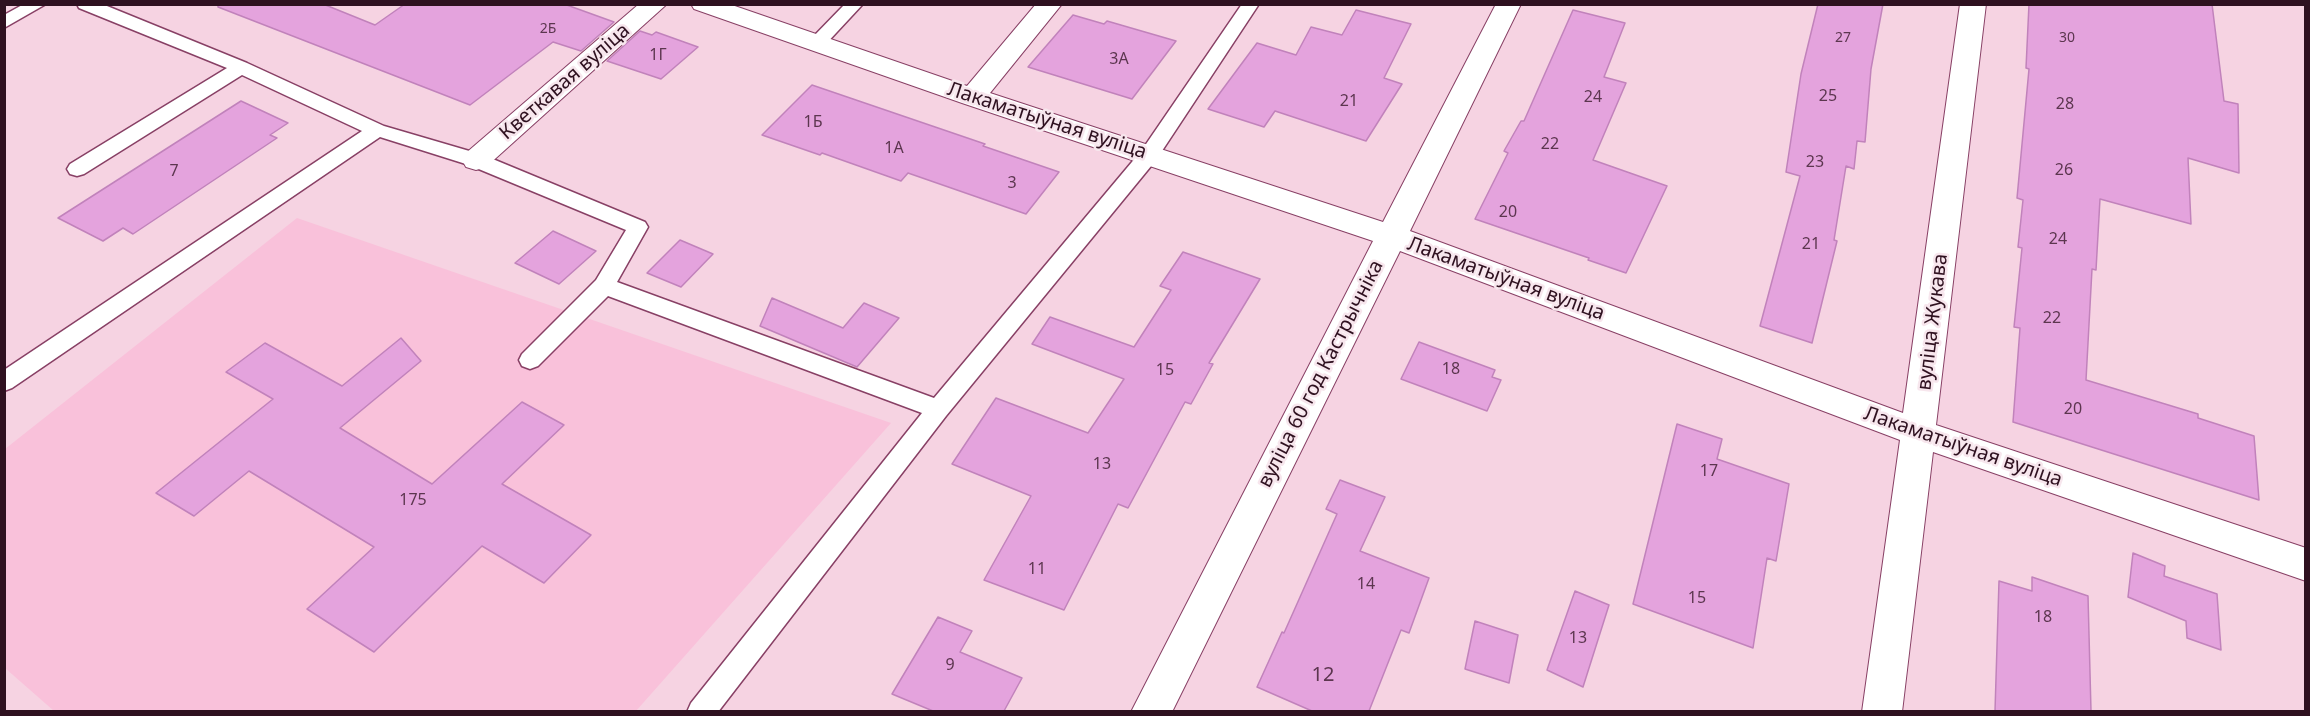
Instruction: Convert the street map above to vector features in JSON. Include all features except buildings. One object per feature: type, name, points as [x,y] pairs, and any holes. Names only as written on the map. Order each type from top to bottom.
[{"type":"street","name":"Кветкавая вуліца","points":[[476,160],[655,4]]},
{"type":"street","name":"Лакаматыўная вуліца","points":[[703,4],[972,97],[1391,236],[1919,433],[2306,565]]},
{"type":"street","points":[[972,97],[1050,4]]},
{"type":"street","name":"вуліца 60 год Кастрычніка","points":[[1151,711],[1509,4]]},
{"type":"street","name":"вуліца Жукава","points":[[1882,711],[1973,4]]},
{"type":"lane","points":[[4,23],[38,4]]},
{"type":"lane","points":[[85,4],[241,68],[377,130],[476,160],[638,227],[604,286],[530,360]]},
{"type":"lane","points":[[817,43],[855,4]]},
{"type":"lane","points":[[701,711],[938,409],[1149,155],[1251,4]]},
{"type":"lane","points":[[77,169],[241,68]]},
{"type":"lane","points":[[4,382],[377,130]]},
{"type":"lane","points":[[604,286],[938,409]]},
{"type":"shaded area","points":[[297,218],[891,423],[636,711],[54,711],[5,668],[5,449]]}]
